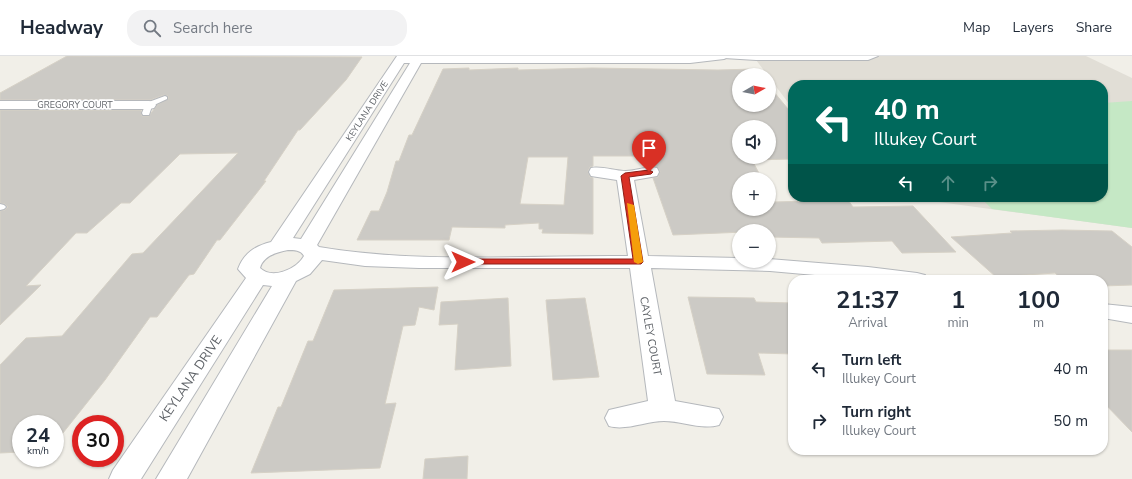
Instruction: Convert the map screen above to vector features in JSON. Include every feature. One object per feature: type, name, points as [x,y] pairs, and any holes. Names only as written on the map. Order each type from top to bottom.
[{"type":"street","points":[[402,58],[690,60],[724,56]]},
{"type":"street","name":"KEYLANA DRIVE","points":[[278,246],[402,58]]},
{"type":"street","name":"KEYLANA DRIVE","points":[[295,274],[312,261],[310,249],[419,58]]},
{"type":"street","name":"GREGORY COURT","points":[[0,105],[148,109]]},
{"type":"street","points":[[597,172],[625,176],[651,172]]},
{"type":"street","name":"CAYLEY COURT","points":[[625,176],[663,409]]},
{"type":"street","points":[[399,262],[295,274],[266,280],[257,278],[251,274],[249,270],[250,264],[260,253],[288,244],[332,256],[399,262],[740,262],[836,269],[880,275]]},
{"type":"street","points":[[171,479],[295,274]]},
{"type":"street","name":"KEYLANA DRIVE","points":[[124,479],[257,278]]},
{"type":"street","points":[[1108,312],[1132,315]]},
{"type":"street","points":[[619,418],[663,409],[688,412],[709,418]]},
{"type":"lane","points":[[724,56],[764,58],[868,58],[875,56]]},
{"type":"lane","points":[[148,109],[165,98]]},
{"type":"shaded area","points":[[753,56],[1086,56],[1132,78],[1132,228],[939,202],[1108,202],[1108,80],[788,80],[788,102],[776,86],[776,68],[762,68]]},
{"type":"green space","points":[[1132,101],[1132,228],[992,209],[985,202],[1108,202],[1108,103]]},
{"type":"building","points":[[67,56],[362,57],[346,80],[300,130],[298,130],[264,181],[266,181],[220,240],[217,240],[194,274],[189,275],[157,317],[150,317],[105,380],[77,415],[72,415],[72,422],[64,432],[64,415],[12,415],[12,452],[0,453],[0,365],[26,338],[62,336],[132,254],[143,253],[238,153],[180,154],[130,203],[121,203],[87,233],[76,233],[26,286],[41,285],[0,325],[0,211],[5,210],[8,207],[5,204],[0,203],[0,110],[141,110],[142,116],[149,116],[157,105],[168,99],[168,96],[164,95],[150,100],[0,100],[0,93]]},
{"type":"building","points":[[469,68],[469,70],[518,68],[518,70],[592,68],[732,70],[732,112],[776,112],[776,94],[788,109],[788,159],[776,159],[776,120],[732,120],[732,164],[754,164],[758,172],[732,172],[732,216],[776,216],[776,202],[849,202],[853,207],[913,206],[956,252],[902,253],[892,241],[822,243],[819,238],[776,237],[776,224],[732,224],[732,233],[673,235],[653,178],[658,177],[660,171],[657,167],[648,166],[645,156],[593,156],[593,166],[590,167],[588,171],[590,177],[593,178],[593,234],[542,233],[543,229],[539,229],[539,223],[505,225],[505,228],[452,227],[449,240],[357,240],[371,211],[379,211],[387,192],[396,161],[399,161],[409,135],[412,135],[443,69]],"holes":[[[528,157],[568,157],[564,205],[520,204]]]},
{"type":"building","points":[[1010,231],[1112,231],[1132,247],[1132,285],[1108,286],[1108,275],[1057,275],[1055,273],[994,275],[951,237],[1012,233]]},
{"type":"building","points":[[438,287],[434,310],[419,307],[415,325],[403,326],[385,404],[396,403],[380,468],[251,473],[278,407],[281,407],[308,341],[313,341],[334,290]]},
{"type":"building","points":[[688,297],[754,298],[756,302],[788,303],[788,354],[758,353],[765,375],[707,374]]},
{"type":"building","points":[[508,298],[511,366],[455,370],[458,324],[439,325],[441,302]]},
{"type":"building","points":[[585,298],[599,377],[553,380],[546,300]]},
{"type":"building","points":[[1108,350],[1132,350],[1132,432],[1108,407]]},
{"type":"building","points":[[468,456],[467,479],[423,479],[425,459]]},
{"type":"slow traffic","points":[[630,205],[638,262]]},
{"type":"route","points":[[463,262],[638,262],[625,176],[649,172]]}]
